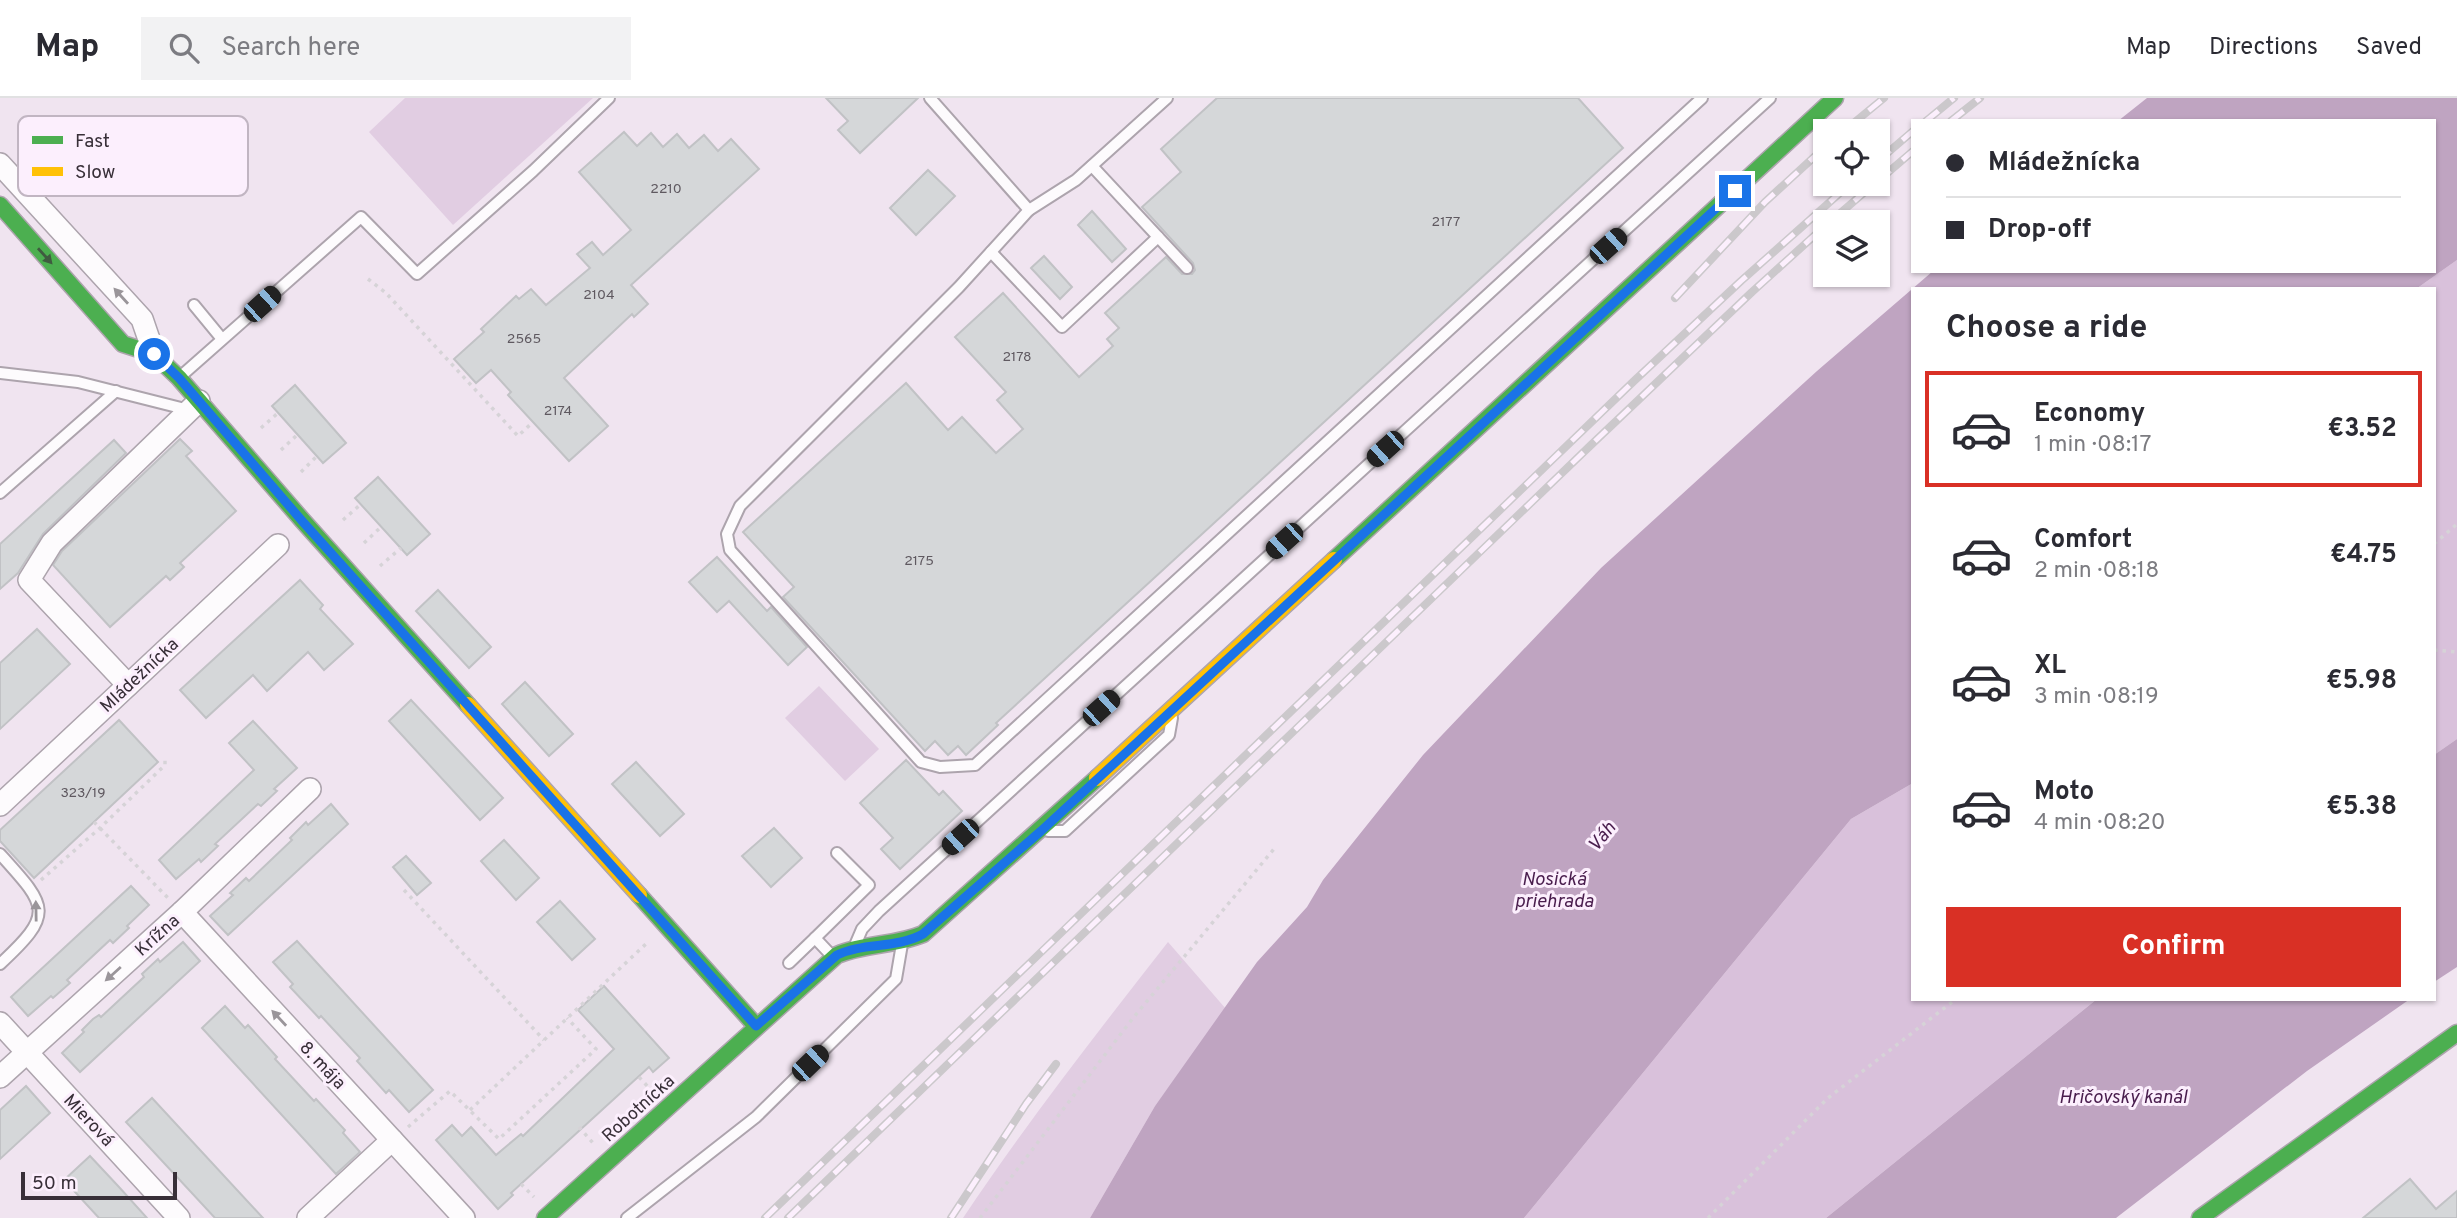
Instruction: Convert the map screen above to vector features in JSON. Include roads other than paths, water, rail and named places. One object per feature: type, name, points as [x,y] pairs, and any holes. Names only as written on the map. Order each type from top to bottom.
[{"type":"street","name":"Robotnícka","points":[[543,1211],[834,958],[853,949],[902,942],[923,934],[1041,831],[1835,98]]},
{"type":"street","points":[[0,164],[18,184]]},
{"type":"street","points":[[29,196],[142,319],[154,354]]},
{"type":"street","points":[[0,205],[123,344],[154,354],[179,378],[194,405],[303,522],[756,1026]]},
{"type":"street","points":[[128,685],[29,580],[52,543],[194,405]]},
{"type":"street","name":"Mládežnícka","points":[[0,805],[278,545]]},
{"type":"street","name":"Krížna","points":[[0,1077],[182,912],[310,789]]},
{"type":"street","name":"8. mája","points":[[182,912],[464,1218]]},
{"type":"street","name":"Mierová","points":[[0,1023],[179,1218]]},
{"type":"street","points":[[2200,1218],[2457,1033]]},
{"type":"street","points":[[308,1218],[392,1140]]},
{"type":"lane","points":[[179,378],[361,217],[417,274],[533,172],[609,98]]},
{"type":"lane","points":[[930,98],[1029,210]]},
{"type":"lane","points":[[1167,98],[1076,180],[1029,210],[959,287],[740,506],[727,534],[730,550],[921,762],[940,767],[975,765],[1702,98]]},
{"type":"lane","points":[[853,949],[862,929],[879,911],[1770,98]]},
{"type":"lane","points":[[1092,166],[1187,268]]},
{"type":"lane","points":[[991,251],[1062,327],[1158,237]]},
{"type":"lane","points":[[194,304],[222,339]]},
{"type":"lane","points":[[0,373],[78,382],[194,405]]},
{"type":"lane","points":[[0,493],[116,391]]},
{"type":"lane","points":[[789,963],[869,885],[837,853]]},
{"type":"lane","points":[[0,854],[32,888],[39,905],[34,931],[0,964]]},
{"type":"lane","points":[[815,938],[834,958]]},
{"type":"lane","points":[[627,1218],[756,1117],[896,979],[902,942]]},
{"type":"water","name":"Nosická priehrada","points":[[2147,98],[2457,98],[2457,260],[2419,287],[1914,287],[1931,273],[2436,273],[2436,119],[2121,119]]},
{"type":"water","name":"Nosická priehrada","points":[[1911,290],[1911,784],[1851,819],[1524,1218],[1090,1218],[1155,1106],[1257,962],[1307,907],[1323,880],[1423,755],[1601,568],[1817,371]]},
{"type":"water","points":[[2457,739],[2457,967],[2436,981],[2436,754]]},
{"type":"water","name":"Hričovský kanál","points":[[2095,1001],[2407,1001],[2307,1071],[2116,1218],[1826,1218]]},
{"type":"railway","points":[[1859,119],[1884,98]]},
{"type":"railway","points":[[1928,119],[1954,98]]},
{"type":"railway","points":[[1954,119],[1980,98]]},
{"type":"railway","points":[[1890,151],[1911,133]]},
{"type":"railway","points":[[1890,171],[1911,153]]},
{"type":"railway","points":[[1675,298],[1765,202],[1813,158]]},
{"type":"railway","points":[[765,1218],[1634,381],[1837,196]]},
{"type":"railway","points":[[1844,210],[1860,196]]},
{"type":"railway","points":[[788,1218],[1591,445],[1813,237]]},
{"type":"railway","points":[[951,1218],[1026,1104],[1056,1064]]},
{"type":"water label","name":"Váh","points":[[1601,836]]}]
